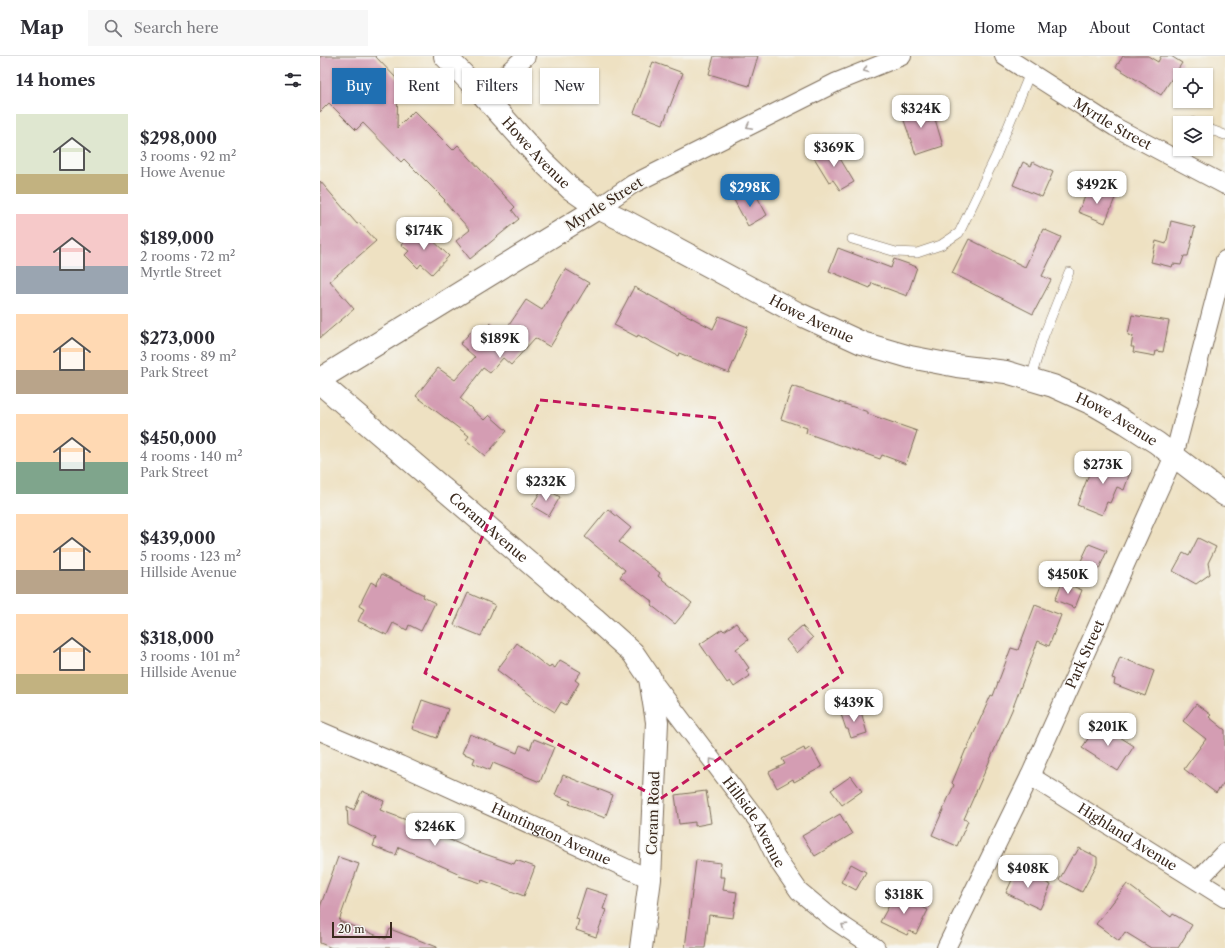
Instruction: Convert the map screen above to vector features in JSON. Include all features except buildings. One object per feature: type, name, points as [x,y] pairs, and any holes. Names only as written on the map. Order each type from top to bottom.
[{"type":"street","name":"Howe Avenue","points":[[445,56],[462,73]]},
{"type":"street","points":[[513,68],[526,56]]},
{"type":"street","name":"Myrtle Street","points":[[320,379],[598,208],[633,184],[837,82],[902,56]]},
{"type":"street","name":"Myrtle Street","points":[[1004,56],[1115,127],[1225,185]]},
{"type":"street","name":"Howe Avenue","points":[[491,104],[544,162],[571,189],[598,208],[797,313],[862,343],[910,357],[957,366],[1006,372],[1031,378],[1095,405],[1126,423],[1174,456],[1225,495]]},
{"type":"street","name":"Park Street","points":[[946,948],[1030,776],[1174,456],[1225,260]]},
{"type":"street","name":"Coram Avenue","points":[[320,383],[594,618],[633,653],[650,678]]},
{"type":"street","name":"Coram Road","points":[[642,948],[650,879],[657,722],[650,678]]},
{"type":"street","name":"Hillside Avenue","points":[[650,678],[758,821],[776,858],[799,892],[834,920],[876,948]]},
{"type":"street","name":"Huntington Avenue","points":[[320,731],[400,765],[650,879]]},
{"type":"street","name":"Highland Avenue","points":[[1030,776],[1225,898]]},
{"type":"street","points":[[1198,880],[1225,852]]},
{"type":"lane","points":[[852,239],[896,252],[917,253],[941,245],[959,233],[996,156],[1030,73]]},
{"type":"lane","points":[[1213,131],[1225,135]]},
{"type":"lane","points":[[1031,378],[1044,335],[1069,272]]},
{"type":"highlighted area","points":[[540,400],[717,418],[843,674],[660,799],[425,673]]}]
